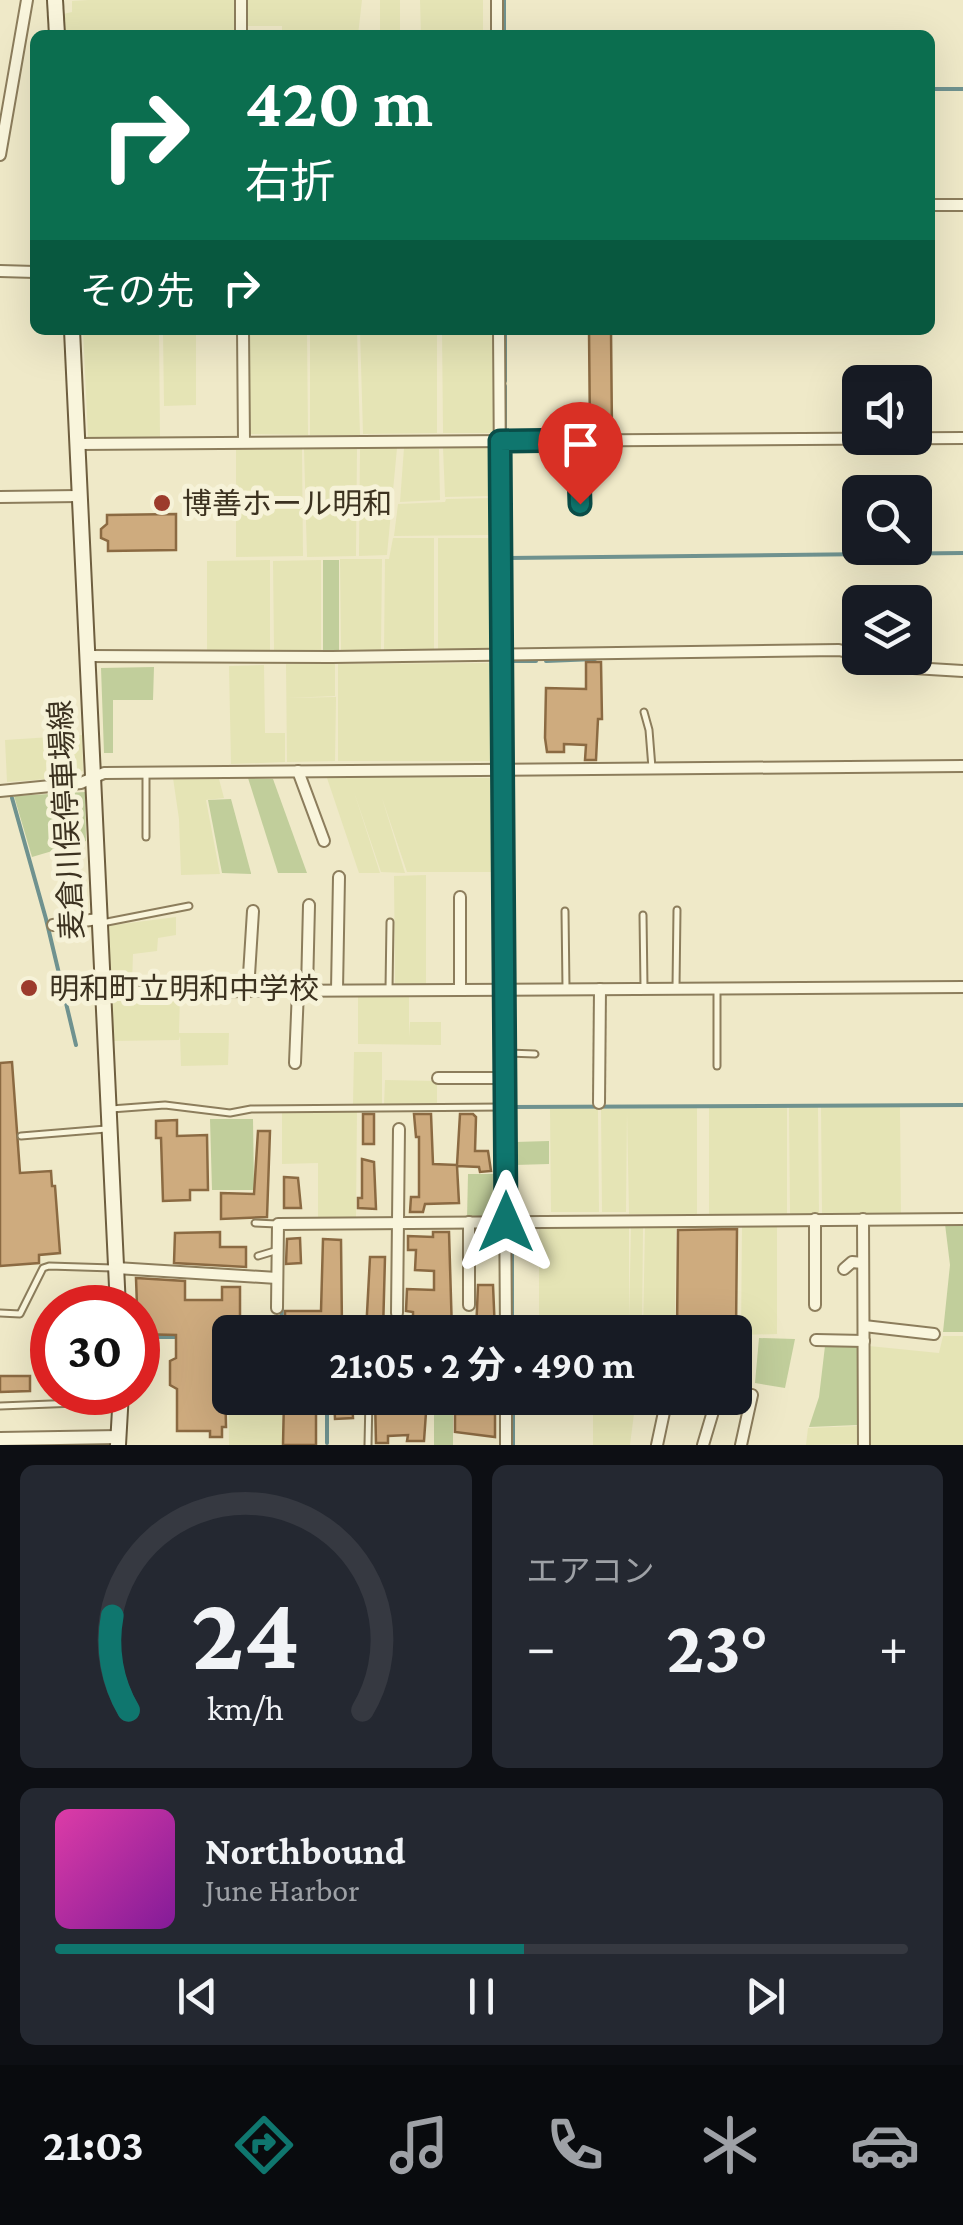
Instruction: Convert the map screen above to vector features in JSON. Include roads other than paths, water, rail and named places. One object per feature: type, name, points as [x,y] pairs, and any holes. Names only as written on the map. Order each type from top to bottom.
[{"type":"main road","points":[[55,0],[57,30]]},
{"type":"main road","name":"麦倉川俣停車場線","points":[[72,335],[117,1285]]},
{"type":"main road","points":[[118,1441],[120,1415]]},
{"type":"street","points":[[0,154],[27,0]]},
{"type":"street","points":[[241,0],[241,30]]},
{"type":"street","points":[[497,0],[497,30]]},
{"type":"street","points":[[935,205],[963,205]]},
{"type":"street","points":[[0,272],[30,272]]},
{"type":"street","points":[[243,335],[244,441]]},
{"type":"street","points":[[499,335],[506,1315]]},
{"type":"street","points":[[78,444],[963,438]]},
{"type":"street","points":[[0,497],[79,496]]},
{"type":"street","points":[[86,656],[842,651]]},
{"type":"street","points":[[932,669],[963,671]]},
{"type":"street","points":[[0,791],[81,782],[104,773],[963,766]]},
{"type":"street","points":[[298,771],[324,841]]},
{"type":"street","points":[[337,990],[340,877]]},
{"type":"street","points":[[460,897],[460,989]]},
{"type":"street","points":[[296,1063],[310,905]]},
{"type":"street","points":[[248,991],[253,912]]},
{"type":"street","points":[[52,925],[99,921]]},
{"type":"street","points":[[102,992],[963,987]]},
{"type":"street","points":[[599,1103],[600,988]]},
{"type":"street","points":[[438,1078],[505,1078]]},
{"type":"street","points":[[398,1313],[400,1129]]},
{"type":"street","points":[[277,1308],[278,1224],[963,1218]]},
{"type":"street","points":[[815,1219],[815,1306]]},
{"type":"street","points":[[863,1219],[864,1445]]},
{"type":"street","points":[[468,1222],[469,1305]]},
{"type":"street","points":[[844,1269],[852,1262],[863,1264]]},
{"type":"street","points":[[116,1268],[277,1278]]},
{"type":"street","points":[[864,1326],[934,1334]]},
{"type":"street","points":[[816,1340],[864,1341]]},
{"type":"street","points":[[506,1415],[506,1445]]},
{"type":"street","points":[[657,1445],[664,1415]]},
{"type":"street","points":[[704,1445],[712,1415]]},
{"type":"street","points":[[741,1445],[748,1415]]},
{"type":"street","points":[[0,1439],[118,1441]]},
{"type":"lane","points":[[578,440],[580,504]]},
{"type":"lane","points":[[644,712],[650,730],[652,768]]},
{"type":"lane","points":[[146,772],[146,836]]},
{"type":"lane","points":[[99,921],[189,906]]},
{"type":"lane","points":[[676,910],[676,988]]},
{"type":"lane","points":[[565,911],[566,989]]},
{"type":"lane","points":[[643,916],[644,988]]},
{"type":"lane","points":[[389,990],[390,922]]},
{"type":"lane","points":[[717,988],[717,1066]]},
{"type":"lane","points":[[505,1053],[535,1054]]},
{"type":"lane","points":[[108,1109],[165,1105],[230,1113],[251,1109],[384,1106],[505,1107]]},
{"type":"lane","points":[[21,1136],[109,1129]]},
{"type":"lane","points":[[256,1222],[278,1224]]},
{"type":"lane","points":[[258,1256],[278,1250]]},
{"type":"lane","points":[[0,1314],[20,1314],[43,1268],[116,1268]]},
{"type":"lane","points":[[0,1406],[30,1405]]},
{"type":"lane","points":[[368,1445],[369,1415]]},
{"type":"waterway","points":[[504,0],[504,30]]},
{"type":"waterway","points":[[935,89],[963,89]]},
{"type":"waterway","points":[[505,335],[505,381]]},
{"type":"waterway","points":[[505,386],[505,430]]},
{"type":"waterway","points":[[506,446],[507,549]]},
{"type":"waterway","points":[[507,558],[963,553]]},
{"type":"waterway","points":[[507,567],[507,647]]},
{"type":"waterway","points":[[546,661],[595,659]]},
{"type":"waterway","points":[[507,660],[508,759]]},
{"type":"waterway","points":[[511,661],[536,661]]},
{"type":"waterway","points":[[509,778],[510,982]]},
{"type":"waterway","points":[[12,798],[76,1045]]},
{"type":"waterway","points":[[511,997],[511,1049]]},
{"type":"waterway","points":[[511,1057],[511,1107],[963,1105]]},
{"type":"waterway","points":[[511,1116],[512,1214]]},
{"type":"waterway","points":[[512,1229],[512,1315]]},
{"type":"waterway","points":[[282,1305],[282,1315]]},
{"type":"waterway","points":[[160,1337],[178,1337]]},
{"type":"waterway","points":[[327,1415],[327,1443]]},
{"type":"waterway","points":[[513,1415],[513,1445]]},
{"type":"place","name":"博善ホール明和","points":[[162,503]]},
{"type":"place","name":"明和町立明和中学校","points":[[29,988]]}]
